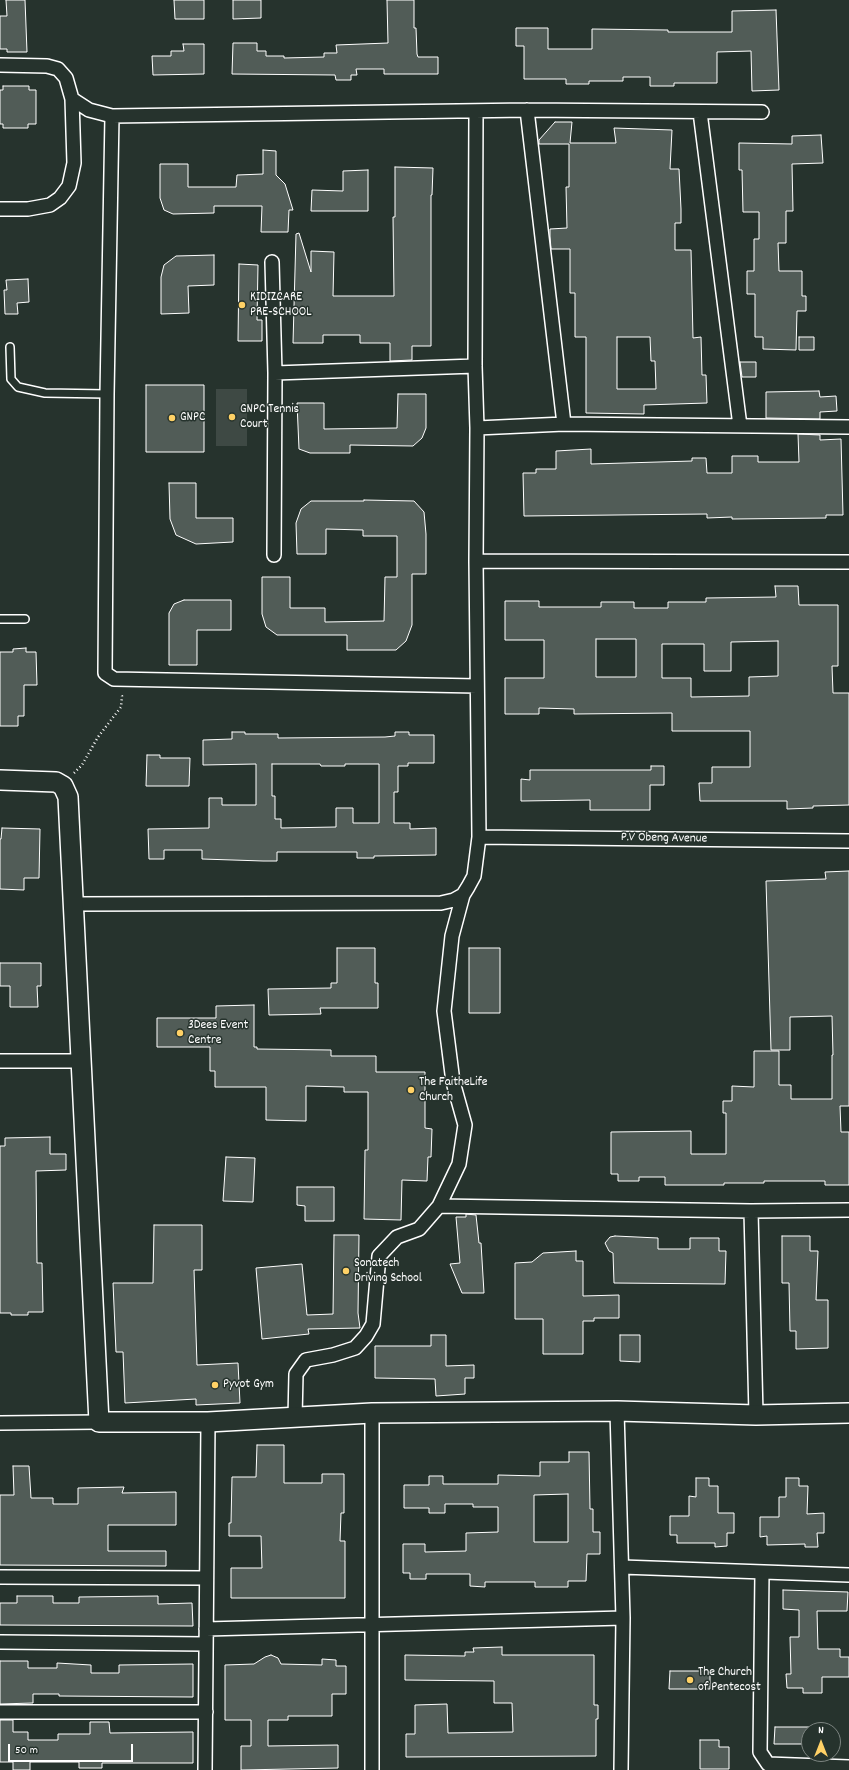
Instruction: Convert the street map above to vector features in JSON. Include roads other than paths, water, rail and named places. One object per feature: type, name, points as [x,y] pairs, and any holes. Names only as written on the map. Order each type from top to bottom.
[{"type":"street","points":[[0,65],[47,66],[58,69],[66,78],[72,99],[74,163],[69,186],[60,198],[50,205],[28,209],[0,208]]},
{"type":"street","points":[[72,99],[89,110],[112,116],[527,110],[762,112]]},
{"type":"street","points":[[527,110],[564,424]]},
{"type":"street","points":[[295,1418],[296,1374],[306,1360],[333,1356],[355,1348],[366,1336],[374,1324],[379,1256],[397,1237],[419,1229],[439,1206],[459,1164],[466,1125],[453,1082],[444,1011],[452,936],[463,895],[474,876],[479,837],[476,561],[477,428],[475,366],[476,111]]},
{"type":"street","points":[[700,112],[740,426]]},
{"type":"street","points":[[112,116],[107,394],[105,673],[114,679],[477,686]]},
{"type":"street","points":[[272,262],[274,373],[274,555]]},
{"type":"street","points":[[274,373],[475,366]]},
{"type":"street","points":[[477,428],[564,424],[849,427]]},
{"type":"street","points":[[476,561],[849,562]]},
{"type":"street","points":[[0,780],[56,782],[63,786],[68,797],[99,1422]]},
{"type":"street","name":"P.V Obeng Avenue","points":[[479,837],[849,841]]},
{"type":"street","points":[[73,904],[441,903],[454,900],[463,895]]},
{"type":"street","points":[[0,1061],[82,1061]]},
{"type":"street","points":[[439,1206],[751,1211],[849,1210]]},
{"type":"street","points":[[751,1211],[756,1415]]},
{"type":"street","points":[[0,1424],[208,1422],[372,1413],[617,1410],[756,1415],[849,1413]]},
{"type":"street","points":[[617,1410],[623,1618],[621,1770]]},
{"type":"street","points":[[372,1413],[372,1770]]},
{"type":"street","points":[[205,1770],[208,1422]]},
{"type":"street","points":[[622,1567],[849,1575]]},
{"type":"street","points":[[762,1572],[760,1752],[768,1764],[849,1767]]},
{"type":"street","points":[[0,1577],[206,1578]]},
{"type":"street","points":[[206,1629],[623,1618]]},
{"type":"street","points":[[0,1642],[206,1644]]},
{"type":"street","points":[[0,1712],[206,1712]]},
{"type":"lane","points":[[10,347],[12,379],[18,387],[45,393],[107,394]]},
{"type":"lane","points":[[0,619],[25,619]]},
{"type":"place","name":"KIDIZCARE PRE-SCHOOL","points":[[242,305]]},
{"type":"place","name":"GNPC Tennis Court","points":[[232,417]]},
{"type":"place","name":"GNPC","points":[[172,418]]},
{"type":"place","name":"3Dees Event Centre","points":[[180,1033]]},
{"type":"place","name":"The FaitheLife Church","points":[[411,1090]]},
{"type":"place","name":"Sonatech Driving School","points":[[346,1271]]},
{"type":"place","name":"Pyvot Gym","points":[[215,1385]]},
{"type":"place","name":"The Church of Pentecost","points":[[690,1680]]}]
